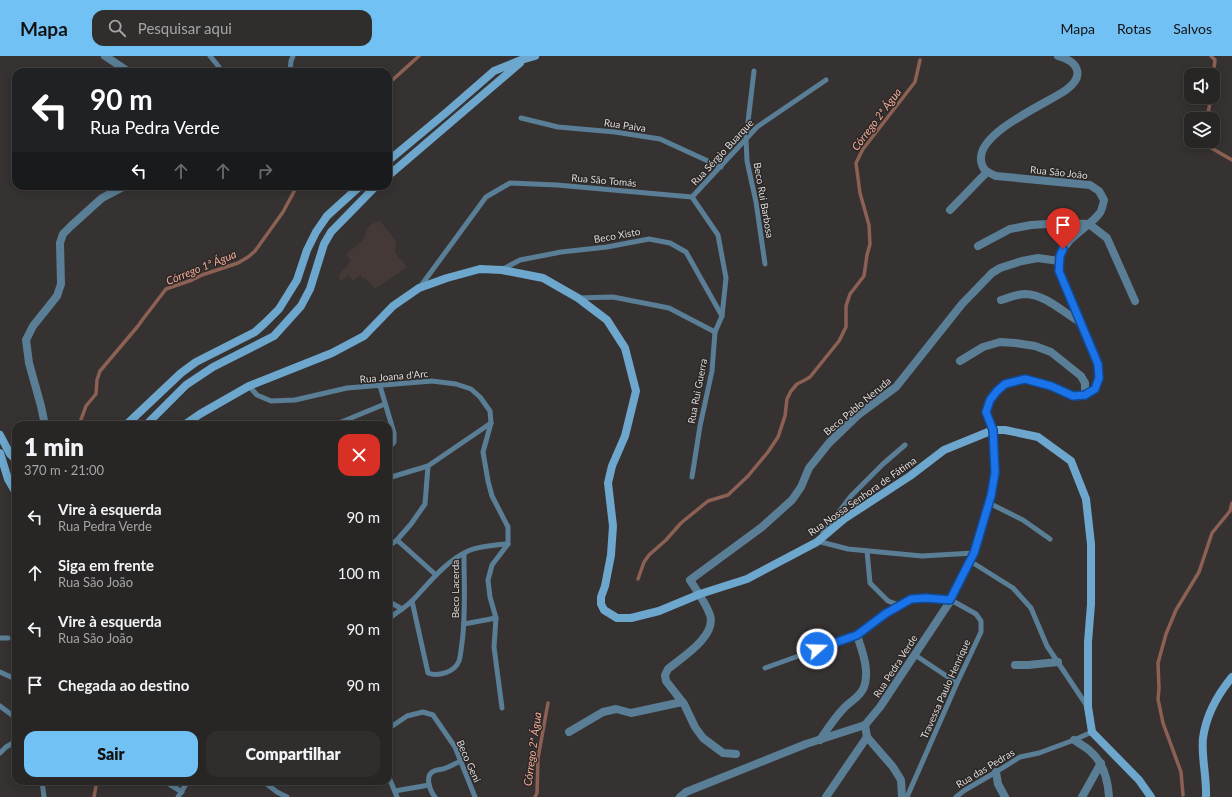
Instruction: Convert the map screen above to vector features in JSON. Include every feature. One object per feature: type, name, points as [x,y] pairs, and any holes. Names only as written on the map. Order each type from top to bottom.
[{"type":"street","points":[[105,56],[123,68]]},
{"type":"street","points":[[392,158],[494,71],[525,58],[535,56]]},
{"type":"street","points":[[950,210],[987,172],[981,166],[980,155],[992,136],[1014,120],[1066,89],[1076,80],[1077,70],[1074,63],[1058,56]]},
{"type":"street","points":[[392,173],[525,58]]},
{"type":"street","name":"Rua São João","points":[[987,172],[996,176],[1090,185],[1099,191],[1104,200],[1100,213],[1072,238],[1063,249],[1059,261]]},
{"type":"street","points":[[44,421],[29,362],[26,340],[33,326],[57,296],[61,284],[60,243],[64,234],[102,198],[117,190]]},
{"type":"street","points":[[130,421],[181,373],[196,362],[255,332],[279,309],[297,280],[307,250],[316,232],[327,216],[356,190]]},
{"type":"street","points":[[150,421],[186,385],[213,368],[274,336],[278,332],[301,306],[310,289],[324,244],[331,232],[372,190]]},
{"type":"street","points":[[978,246],[1010,229],[1031,225],[1063,223],[1089,224],[1107,238],[1135,301]]},
{"type":"street","name":"Beco Pablo Neruda","points":[[700,594],[690,580],[762,527],[792,500],[801,488],[809,468],[829,443],[858,415],[896,387],[962,304],[992,273],[1000,268],[1038,258],[1059,261]]},
{"type":"street","points":[[993,430],[986,412],[990,400],[1005,384],[1025,379],[1051,386],[1073,396],[1085,395],[1095,389],[1099,378],[1098,364],[1059,271],[1059,261]]},
{"type":"street","name":"Rua Nossa Senhora de Fátima","points":[[190,421],[249,386],[332,354],[364,336],[394,306],[419,288],[447,278],[480,269],[502,270],[543,278],[578,298],[607,320],[625,348],[636,391],[625,436],[612,466],[608,483],[613,526],[611,555],[601,604],[604,610],[617,618],[631,618],[660,611],[700,594],[747,578],[817,542],[844,519],[910,476],[944,450],[993,430],[1006,430],[1038,437],[1071,461],[1086,498],[1091,544],[1088,707],[1092,732]]},
{"type":"street","points":[[1001,300],[1024,294],[1038,297],[1053,303],[1080,322]]},
{"type":"street","points":[[960,361],[983,347],[1000,342],[1035,346],[1052,352],[1081,376],[1085,383],[1085,395]]},
{"type":"street","name":"Rua Pedra Verde","points":[[680,797],[686,792],[806,744],[865,724],[880,707],[950,600],[974,553],[989,503],[995,473],[993,430]]},
{"type":"street","points":[[0,435],[12,456]]},
{"type":"street","points":[[0,453],[4,470],[12,487]]},
{"type":"street","points":[[4,470],[12,465]]},
{"type":"street","points":[[700,594],[711,616],[711,624],[704,638],[668,669],[665,675],[666,682],[682,702],[695,727],[703,738],[723,753],[736,754]]},
{"type":"street","points":[[820,740],[832,722],[857,698],[864,688],[866,669],[857,635]]},
{"type":"street","points":[[1015,665],[1058,662]]},
{"type":"street","points":[[1206,797],[1203,738],[1211,711],[1225,686],[1232,677]]},
{"type":"street","points":[[569,732],[603,712],[616,709],[631,713],[682,702]]},
{"type":"street","points":[[865,724],[867,737],[893,767],[901,780],[902,797]]},
{"type":"street","points":[[1092,732],[1139,780],[1151,797]]},
{"type":"street","points":[[826,797],[867,737]]},
{"type":"street","points":[[1074,740],[1090,751],[1101,763],[1107,781],[1109,797]]},
{"type":"street","points":[[1082,797],[1101,763]]},
{"type":"street","points":[[996,772],[998,784],[1005,797]]},
{"type":"lane","points":[[210,56],[219,68]]},
{"type":"lane","points":[[290,68],[293,56]]},
{"type":"lane","name":"Beco Rui Barbosa","points":[[754,71],[746,139],[747,161],[756,202],[765,264]]},
{"type":"lane","name":"Rua Sérgio Buarque","points":[[692,197],[757,127],[826,80]]},
{"type":"lane","name":"Rua Paiva","points":[[521,118],[558,127],[615,132],[660,139],[721,167]]},
{"type":"lane","name":"Rua São Tomás","points":[[419,288],[486,197],[510,183],[557,185],[692,197]]},
{"type":"lane","points":[[578,298],[613,297],[669,308],[715,332],[722,316],[726,278],[718,235],[692,197]]},
{"type":"lane","name":"Beco Xisto","points":[[502,270],[520,260],[561,252],[607,247],[649,239],[670,243],[686,252],[722,316]]},
{"type":"lane","name":"Rua Rui Guerra","points":[[692,477],[700,426],[712,371],[715,332]]},
{"type":"lane","name":"Rua Joana d'Arc","points":[[249,386],[257,395],[271,401],[295,400],[347,388],[432,381],[456,384],[471,389],[480,397],[490,411],[491,423]]},
{"type":"lane","points":[[380,386],[390,421]]},
{"type":"lane","points":[[344,421],[385,404]]},
{"type":"lane","points":[[392,477],[428,466],[491,423]]},
{"type":"lane","points":[[491,423],[483,452],[492,496],[508,527],[508,544],[492,565],[488,580],[490,597],[496,618],[494,647],[502,708]]},
{"type":"lane","points":[[392,426],[394,432],[394,442],[392,444]]},
{"type":"lane","points":[[905,445],[883,464],[851,496],[817,542],[848,549],[922,556],[974,553]]},
{"type":"lane","points":[[392,544],[411,524],[425,504],[428,466]]},
{"type":"lane","points":[[989,503],[1023,520],[1050,539]]},
{"type":"lane","points":[[397,540],[436,575]]},
{"type":"lane","points":[[392,616],[412,601],[447,565],[468,551],[482,547],[508,544]]},
{"type":"lane","points":[[867,551],[870,583],[888,601],[899,604]]},
{"type":"lane","name":"Beco Lacerda","points":[[412,601],[428,673],[433,675],[448,672],[454,668],[459,661],[464,624],[464,554]]},
{"type":"lane","points":[[970,562],[1013,588],[1031,608],[1047,646],[1088,707]]},
{"type":"lane","points":[[765,668],[857,635],[899,604],[911,599],[926,598],[950,600]]},
{"type":"lane","name":"Travessa Paulo Henrique","points":[[907,797],[957,682],[981,632],[981,620],[976,614],[950,600]]},
{"type":"lane","points":[[392,603],[402,609]]},
{"type":"lane","points":[[464,624],[496,618]]},
{"type":"lane","points":[[0,638],[8,638]]},
{"type":"lane","points":[[915,655],[957,682]]},
{"type":"lane","points":[[0,672],[11,677]]},
{"type":"lane","points":[[0,706],[12,715]]},
{"type":"lane","name":"Beco Geni","points":[[392,726],[407,716],[422,712],[433,715],[455,746],[475,797]]},
{"type":"lane","name":"Rua das Pedras","points":[[956,797],[1020,757],[1039,753],[1092,732]]},
{"type":"lane","points":[[0,753],[12,744]]},
{"type":"lane","points":[[435,797],[429,785],[429,778],[433,771],[445,769],[461,761]]},
{"type":"lane","points":[[42,785],[44,797]]},
{"type":"lane","points":[[171,785],[182,792]]},
{"type":"lane","points":[[178,797],[186,785]]},
{"type":"lane","points":[[268,785],[276,792],[287,797]]},
{"type":"lane","points":[[392,785],[397,797]]},
{"type":"lane","points":[[395,792],[429,785]]},
{"type":"shaded area","points":[[380,221],[396,241],[395,253],[407,267],[375,289],[365,278],[363,279],[360,275],[353,281],[349,275],[340,281],[339,275],[351,261],[346,254],[363,240],[367,229],[372,224]]},
{"type":"waterway","name":"Córrego 1ª Água","points":[[392,80],[419,56]]},
{"type":"waterway","points":[[1211,56],[1215,60],[1214,68]]},
{"type":"waterway","name":"Córrego 2ª Água","points":[[638,579],[644,562],[649,555],[666,540],[681,523],[708,501],[728,495],[748,476],[768,452],[778,437],[785,416],[787,399],[791,391],[797,384],[810,377],[839,341],[846,327],[846,306],[850,294],[864,276],[870,244],[869,225],[860,193],[856,163],[863,149],[915,82],[920,60]]},
{"type":"waterway","points":[[1208,112],[1210,104]]},
{"type":"waterway","points":[[1211,148],[1232,160]]},
{"type":"waterway","name":"Córrego 1ª Água","points":[[80,421],[86,406],[96,394],[97,380],[100,371],[138,326],[166,289],[238,263],[248,257],[255,251],[283,212],[295,190]]},
{"type":"waterway","points":[[1183,795],[1181,772],[1163,723],[1158,699],[1158,663],[1166,634],[1176,610],[1199,572],[1212,533],[1230,511],[1232,503]]},
{"type":"waterway","name":"Córrego 2ª Água","points":[[535,797],[537,793],[538,758],[548,703]]},
{"type":"waterway","name":"Córrego 1ª Água","points":[[94,797],[96,785]]},
{"type":"route","points":[[817,649],[857,635],[899,604],[911,599],[926,598],[950,600],[974,553],[989,503],[995,473],[993,430],[986,412],[990,400],[997,391],[1005,384],[1025,379],[1051,386],[1073,396],[1085,395],[1095,389],[1099,378],[1098,364],[1059,271],[1059,261],[1063,249]]}]
